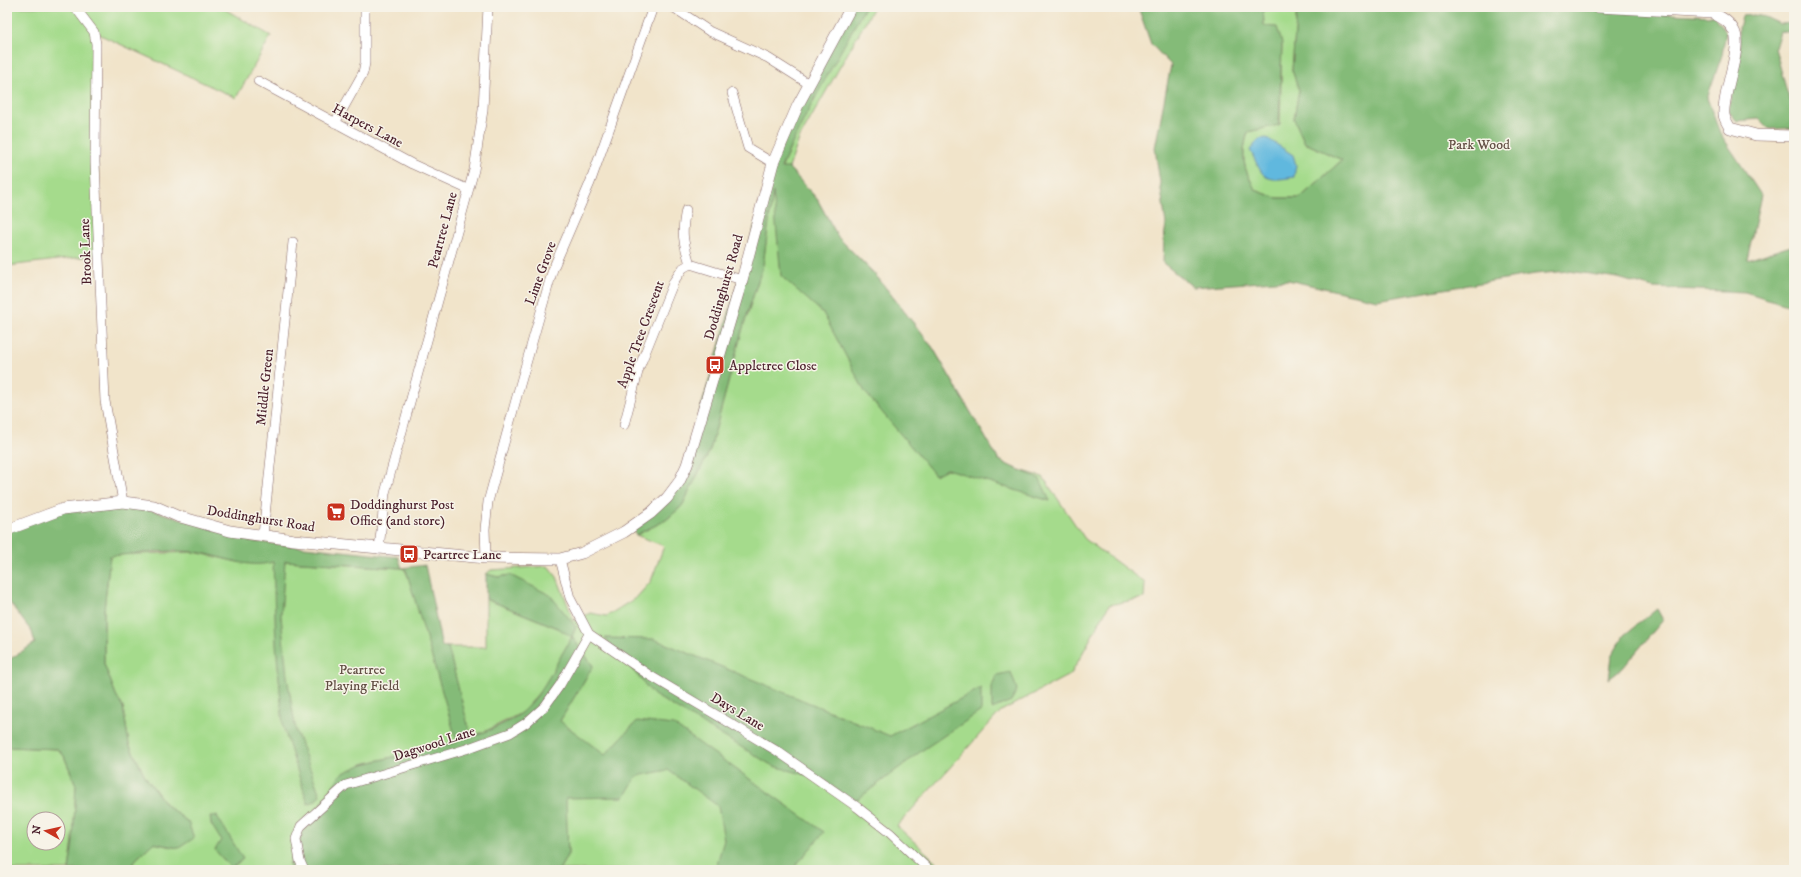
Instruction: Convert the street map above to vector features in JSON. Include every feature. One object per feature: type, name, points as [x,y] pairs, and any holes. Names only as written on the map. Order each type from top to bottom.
[{"type":"street","name":"Brook Lane","points":[[75,7],[94,32],[96,44],[95,162],[105,401],[123,502]]},
{"type":"street","points":[[335,123],[362,73],[365,63],[365,7]]},
{"type":"street","name":"Peartree Lane","points":[[379,549],[385,493],[467,189],[474,170],[483,110],[488,7]]},
{"type":"street","name":"Lime Grove","points":[[486,558],[485,529],[488,502],[551,276],[590,183],[653,7]]},
{"type":"street","points":[[674,7],[709,31],[768,58],[809,84]]},
{"type":"street","name":"Doddinghurst Road","points":[[7,530],[63,509],[123,502],[154,506],[196,523],[230,531],[300,541],[486,558],[560,559],[582,553],[624,532],[651,513],[668,498],[679,482],[692,453],[742,280],[773,163],[798,105],[851,7]]},
{"type":"street","points":[[1597,7],[1713,13],[1727,21],[1735,32],[1736,53],[1727,90],[1724,115],[1730,128],[1756,135],[1794,136]]},
{"type":"street","name":"Harpers Lane","points":[[258,81],[412,164],[467,189]]},
{"type":"street","points":[[732,93],[748,148],[773,163]]},
{"type":"street","points":[[686,210],[682,241],[690,264],[742,280]]},
{"type":"street","name":"Middle Green","points":[[263,535],[293,242]]},
{"type":"street","name":"Apple Tree Crescent","points":[[624,425],[639,368],[674,281],[683,268],[690,264]]},
{"type":"street","name":"Days Lane","points":[[560,559],[570,598],[590,634],[649,675],[777,751],[863,811],[890,833],[929,870]]},
{"type":"street","name":"Dagwood Lane","points":[[304,870],[300,861],[296,839],[301,826],[346,785],[466,749],[510,732],[526,723],[545,706],[560,685],[590,634]]},
{"type":"green space","points":[[7,7],[221,7],[271,36],[236,98],[94,32],[100,255],[7,266]]},
{"type":"green space","points":[[851,7],[865,7],[810,107],[781,168],[789,168],[817,199],[838,237],[878,278],[933,348],[998,459],[1040,479],[1050,501],[947,469],[935,475],[865,392],[823,313],[781,276],[773,192],[763,265],[742,331],[710,450],[682,506],[666,520],[636,535],[632,526],[679,482],[773,163]]},
{"type":"green space","name":"Peartree Playing Field","points":[[865,7],[874,7],[799,139],[789,168],[817,199],[838,237],[873,272],[933,348],[998,459],[1010,467],[1043,477],[1085,539],[1145,583],[1144,598],[1109,605],[1071,674],[1001,711],[897,826],[945,870],[559,870],[568,854],[567,832],[555,729],[593,666],[572,637],[545,685],[523,712],[486,731],[457,742],[363,764],[289,864],[291,870],[133,870],[133,862],[153,843],[179,848],[188,822],[166,805],[145,776],[129,744],[123,707],[116,695],[104,664],[104,610],[110,555],[194,552],[238,562],[285,561],[402,568],[405,570],[442,647],[486,647],[486,599],[558,628],[510,575],[498,577],[486,574],[491,570],[548,566],[557,577],[574,621],[590,613],[607,616],[637,597],[651,581],[664,546],[636,535],[666,520],[682,506],[710,450],[742,331],[763,265],[773,189],[795,136],[816,94]]},
{"type":"green space","name":"Park Wood","points":[[1138,7],[1263,7],[1264,26],[1277,27],[1282,43],[1279,125],[1248,132],[1245,144],[1244,162],[1255,190],[1277,198],[1300,198],[1342,160],[1305,143],[1294,119],[1299,90],[1292,70],[1297,7],[1556,7],[1557,9],[1715,16],[1726,32],[1722,55],[1707,98],[1720,133],[1761,195],[1747,260],[1794,245],[1794,307],[1745,292],[1653,288],[1618,278],[1569,271],[1535,274],[1377,300],[1288,280],[1193,287],[1163,263],[1166,224],[1155,148],[1171,65],[1151,44]]},
{"type":"green space","points":[[1263,7],[1297,7],[1292,70],[1299,90],[1294,119],[1305,143],[1342,160],[1300,198],[1277,198],[1255,190],[1244,162],[1244,149],[1248,132],[1280,124],[1282,43],[1264,26]]},
{"type":"green space","points":[[1754,15],[1765,17],[1780,24],[1794,23],[1794,33],[1780,31],[1775,48],[1787,92],[1794,109],[1794,128],[1769,129],[1759,119],[1737,121],[1728,111],[1740,52],[1739,28],[1742,16]]},
{"type":"green space","points":[[123,502],[196,523],[248,541],[398,557],[402,568],[285,561],[281,616],[287,676],[296,731],[320,795],[315,801],[308,804],[283,726],[276,644],[273,562],[263,564],[243,563],[184,551],[163,551],[110,556],[104,610],[104,664],[116,695],[123,707],[129,744],[145,776],[166,805],[188,822],[194,838],[179,848],[153,843],[133,862],[133,870],[69,870],[73,841],[76,785],[64,756],[58,749],[7,747],[7,661],[35,643],[32,632],[7,599],[7,530],[63,509]]},
{"type":"green space","points":[[425,565],[442,647],[448,647],[471,737],[506,722],[523,711],[538,695],[572,637],[593,666],[560,721],[605,755],[637,721],[674,725],[824,832],[792,870],[715,870],[724,840],[718,806],[668,770],[637,776],[624,797],[566,798],[568,854],[559,870],[291,870],[289,864],[304,830],[341,774],[363,764],[457,742],[406,570],[402,568]]},
{"type":"green space","points":[[486,574],[498,577],[510,575],[550,595],[576,627],[572,637],[558,628],[486,599]]},
{"type":"green space","points":[[1657,609],[1663,620],[1622,669],[1609,679],[1612,656],[1624,635]]},
{"type":"green space","points":[[605,638],[654,639],[890,736],[981,688],[981,711],[924,749],[854,802],[822,779],[773,766],[654,695]]},
{"type":"green space","points":[[1011,672],[1017,690],[1011,701],[992,709],[992,685],[997,675]]},
{"type":"green space","points":[[7,747],[58,749],[64,756],[76,785],[73,841],[69,870],[7,870]]},
{"type":"green space","points":[[210,816],[217,816],[243,859],[231,868],[215,850],[221,840],[211,824]]},
{"type":"water","points":[[1267,138],[1293,155],[1296,165],[1294,177],[1275,179],[1265,176],[1261,172],[1250,150],[1259,139]]},
{"type":"place","name":"Appletree Close","points":[[715,365]]},
{"type":"place","name":"Doddinghurst Post Office (and store)","points":[[336,512]]},
{"type":"place","name":"Peartree Lane","points":[[409,554]]}]
